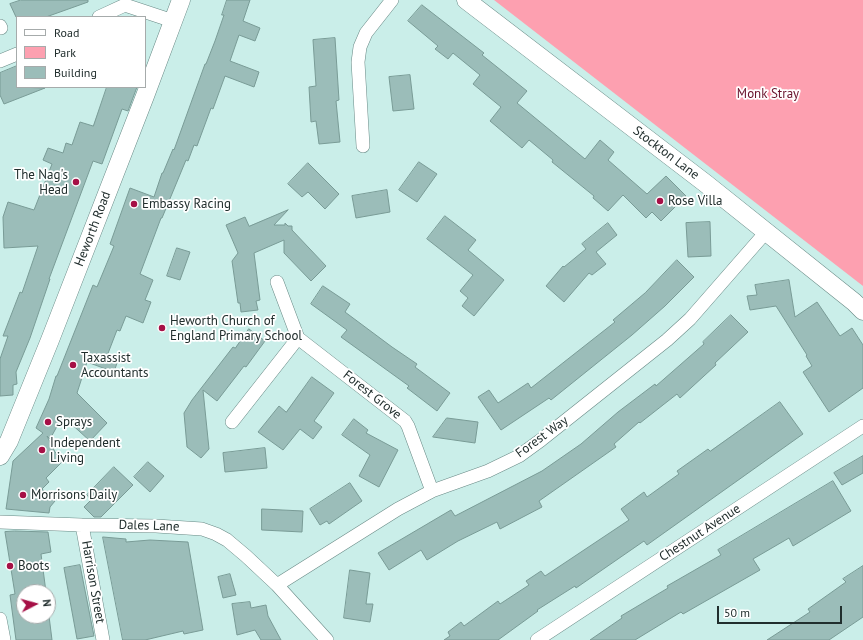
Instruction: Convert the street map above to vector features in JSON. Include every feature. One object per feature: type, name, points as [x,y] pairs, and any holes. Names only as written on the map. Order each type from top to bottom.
[{"type":"street","name":"Heworth Road","points":[[0,456],[9,441],[52,333],[181,0]]},
{"type":"street","points":[[363,146],[358,62],[360,47],[366,33],[392,0]]},
{"type":"street","name":"Stockton Lane","points":[[466,0],[705,183],[854,302],[863,311]]},
{"type":"street","points":[[101,16],[124,3],[173,21]]},
{"type":"street","points":[[0,61],[16,54]]},
{"type":"street","name":"Forest Way","points":[[277,586],[398,509],[432,491],[488,471],[519,456],[667,340],[690,319],[766,232]]},
{"type":"street","points":[[232,422],[298,338],[277,282]]},
{"type":"street","name":"Forest Grove","points":[[298,338],[405,421],[432,491]]},
{"type":"street","name":"Chestnut Avenue","points":[[537,640],[863,426]]},
{"type":"street","name":"Dales Lane","points":[[0,522],[156,526],[202,529],[216,534],[227,540],[246,556],[277,586],[328,640]]},
{"type":"street","name":"Harrison Street","points":[[82,525],[103,640]]},
{"type":"street","points":[[0,619],[4,640]]},
{"type":"green space","name":"Monk Stray","points":[[494,0],[863,0],[863,286]]},
{"type":"building","points":[[21,0],[88,0],[88,2],[49,16],[16,17],[10,4]]},
{"type":"building","points":[[227,0],[250,0],[243,21],[260,28],[255,41],[239,35],[230,61],[259,72],[254,87],[225,76],[197,146],[194,145],[188,161],[186,160],[161,218],[140,274],[153,280],[145,300],[151,302],[143,323],[126,316],[120,331],[117,330],[107,356],[118,360],[114,372],[87,362],[77,393],[107,423],[90,441],[68,421],[66,426],[60,421],[50,439],[47,436],[55,452],[63,461],[46,478],[49,482],[42,489],[55,501],[50,507],[49,513],[6,509],[13,461],[43,433],[36,428],[49,399],[56,376],[93,285],[97,287],[114,246],[110,244],[130,188],[154,197],[162,173],[173,149],[174,150],[205,64],[215,41],[224,15],[222,15]]},
{"type":"building","points":[[422,5],[484,53],[482,55],[527,91],[517,103],[585,159],[600,140],[614,152],[608,160],[647,194],[666,176],[686,196],[661,221],[652,212],[646,218],[623,195],[608,211],[593,198],[594,196],[552,162],[553,160],[529,140],[522,148],[490,121],[501,107],[473,84],[480,75],[453,53],[448,59],[435,49],[438,46],[408,21]]},
{"type":"building","points":[[335,38],[339,100],[336,101],[340,142],[319,144],[316,121],[311,122],[309,87],[316,86],[313,40]]},
{"type":"building","points":[[16,66],[16,88],[45,88],[4,104],[0,95],[0,73]]},
{"type":"building","points":[[410,75],[414,109],[393,111],[389,77]]},
{"type":"building","points":[[107,88],[137,88],[128,111],[122,109],[102,164],[93,161],[49,279],[30,338],[16,372],[17,384],[13,385],[13,395],[0,396],[0,359],[8,336],[3,336],[20,292],[22,293],[38,246],[4,248],[3,217],[8,202],[34,210],[52,164],[43,160],[48,148],[63,153],[66,143],[72,145],[80,122],[93,126]]},
{"type":"building","points":[[419,162],[437,174],[417,202],[399,190]]},
{"type":"building","points":[[308,163],[339,194],[325,209],[308,192],[302,197],[288,184]]},
{"type":"building","points":[[387,190],[390,212],[356,218],[352,196]]},
{"type":"building","points":[[288,210],[274,225],[285,225],[285,223],[288,226],[292,226],[292,230],[326,266],[311,281],[284,253],[284,240],[254,253],[260,300],[256,301],[258,310],[241,312],[240,303],[238,303],[232,261],[238,253],[226,225],[245,217],[249,226]]},
{"type":"building","points":[[445,216],[476,240],[468,250],[504,280],[474,316],[462,306],[468,298],[460,291],[473,275],[427,239]]},
{"type":"building","points":[[710,222],[711,256],[688,257],[686,223]]},
{"type":"building","points":[[608,223],[617,235],[596,252],[606,264],[592,275],[589,273],[564,302],[546,286],[563,266],[564,267],[586,249],[582,244]]},
{"type":"building","points":[[177,248],[190,252],[180,280],[167,276]]},
{"type":"building","points":[[677,260],[694,277],[665,306],[632,335],[551,400],[549,398],[501,430],[478,397],[489,390],[498,403],[528,383],[531,388],[615,322],[613,320],[645,293]]},
{"type":"building","points":[[789,280],[795,317],[817,302],[840,336],[852,328],[863,345],[863,388],[829,412],[803,372],[812,366],[806,356],[807,355],[776,306],[750,310],[747,296],[757,295],[755,285]]},
{"type":"building","points":[[323,286],[350,304],[345,312],[417,364],[415,367],[450,393],[437,411],[407,388],[409,386],[341,337],[347,330],[311,304]]},
{"type":"building","points":[[731,315],[748,332],[715,363],[716,365],[680,398],[677,394],[640,423],[639,422],[614,444],[616,447],[539,501],[542,507],[500,529],[497,522],[458,541],[427,560],[421,550],[389,570],[378,553],[451,510],[455,516],[542,471],[581,444],[618,412],[655,384],[656,386],[704,344],[703,342]]},
{"type":"building","points":[[249,329],[265,341],[246,367],[244,366],[217,401],[203,390],[209,449],[201,458],[187,447],[184,413],[192,400],[233,347],[235,348]]},
{"type":"building","points":[[312,377],[334,393],[314,421],[322,427],[313,439],[300,429],[283,450],[258,432],[279,406],[286,412]]},
{"type":"building","points":[[780,402],[803,434],[647,545],[644,541],[576,588],[575,586],[537,610],[538,611],[498,640],[444,640],[450,636],[448,632],[461,622],[464,626],[498,601],[500,604],[529,585],[526,581],[541,571],[545,576],[629,520],[621,509],[644,492],[647,497],[679,474],[677,471],[708,449],[710,451]]},
{"type":"building","points":[[447,418],[478,422],[475,443],[433,437]]},
{"type":"building","points":[[354,419],[368,430],[366,433],[398,450],[379,487],[359,476],[370,455],[342,435]]},
{"type":"building","points":[[265,448],[267,468],[225,472],[223,453]]},
{"type":"building","points":[[863,456],[863,473],[842,485],[834,473]]},
{"type":"building","points":[[148,462],[164,476],[150,492],[134,477]]},
{"type":"building","points":[[114,467],[133,485],[101,517],[94,517],[84,507],[91,500],[87,495]]},
{"type":"building","points":[[833,481],[851,511],[793,546],[789,538],[753,559],[760,570],[683,614],[681,612],[635,640],[590,640],[622,618],[621,616],[668,588],[667,586],[721,555],[718,550]]},
{"type":"building","points":[[350,483],[362,501],[329,524],[327,521],[320,525],[310,509]]},
{"type":"building","points":[[262,509],[303,511],[302,532],[262,530]]},
{"type":"building","points":[[5,532],[48,532],[51,552],[41,554],[45,584],[16,584],[16,624],[50,624],[52,640],[16,640],[10,595],[15,594]]},
{"type":"building","points":[[103,537],[126,539],[126,542],[150,540],[188,542],[203,630],[184,634],[183,631],[145,640],[123,640]]},
{"type":"building","points":[[80,565],[94,636],[77,639],[64,568]]},
{"type":"building","points":[[863,566],[863,617],[829,640],[767,640],[810,612],[808,609],[846,582],[843,579]]},
{"type":"building","points":[[350,570],[370,573],[366,604],[373,604],[370,622],[344,618]]},
{"type":"building","points":[[230,574],[236,595],[223,598],[218,577]]},
{"type":"building","points":[[250,602],[251,608],[266,605],[268,616],[281,640],[261,640],[255,630],[237,635],[232,604]]},
{"type":"place","name":"The Nag's Head","points":[[76,182]]},
{"type":"place","name":"Rose Villa","points":[[660,201]]},
{"type":"place","name":"Embassy Racing","points":[[134,204]]},
{"type":"place","name":"Heworth Church of England Primary School","points":[[162,328]]},
{"type":"place","name":"Taxassist Accountants","points":[[73,365]]},
{"type":"place","name":"Sprays","points":[[48,422]]},
{"type":"place","name":"Independent Living","points":[[42,450]]},
{"type":"place","name":"Morrisons Daily","points":[[23,495]]},
{"type":"place","name":"Boots","points":[[10,566]]}]
